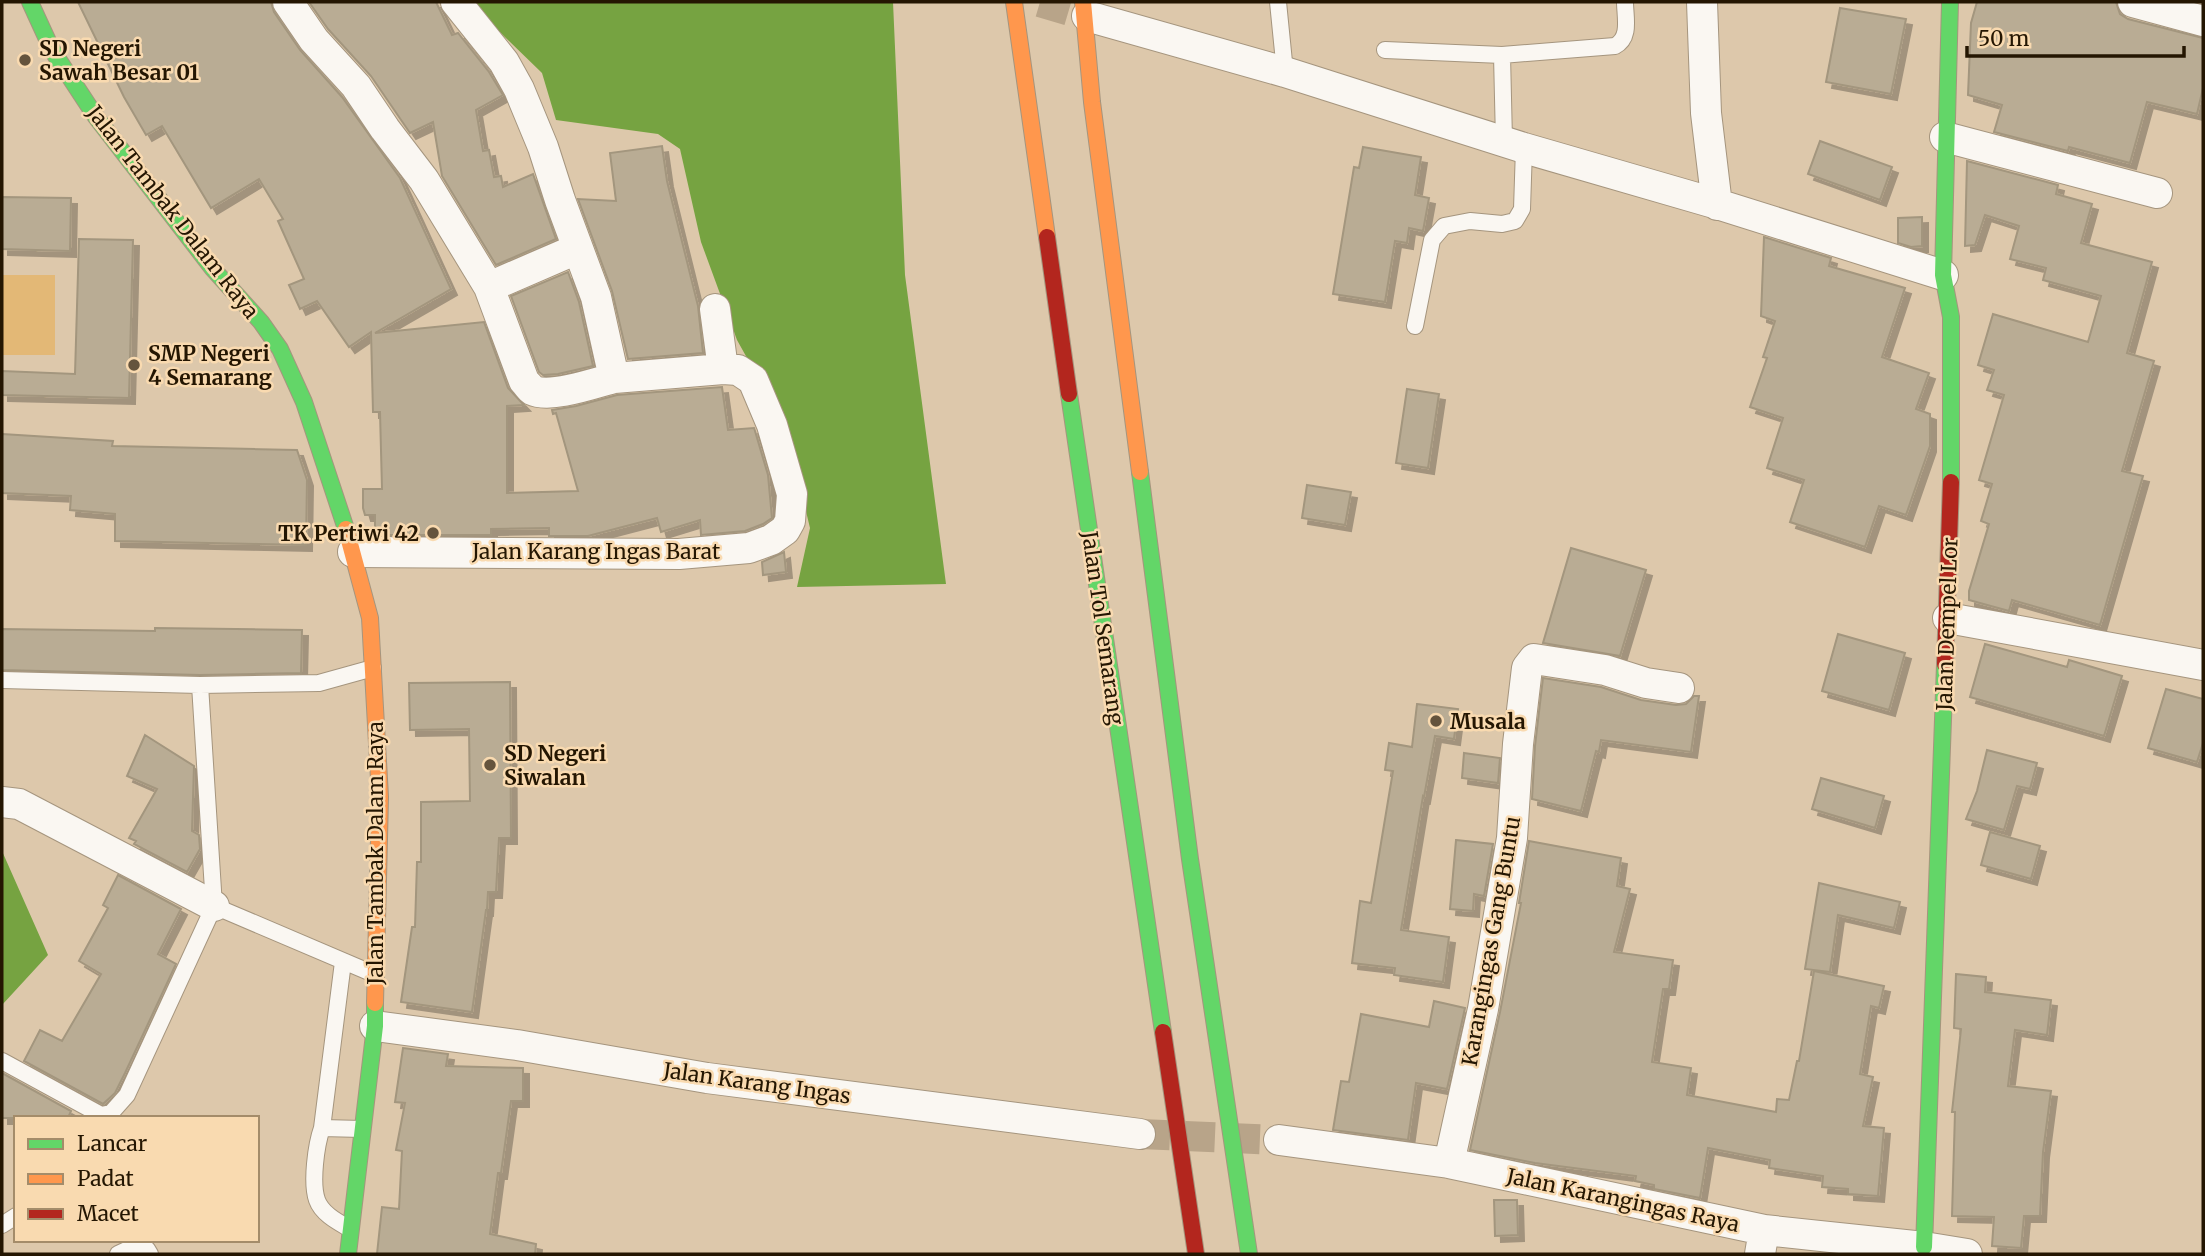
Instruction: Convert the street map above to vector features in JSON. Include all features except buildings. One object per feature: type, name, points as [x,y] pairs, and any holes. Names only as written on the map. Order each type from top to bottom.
[{"type":"main road","name":"Jalan Tambak Dalam Raya","points":[[30,2],[37,22],[58,60],[106,131],[223,280],[272,337],[292,372],[353,552],[370,618],[380,797],[376,975],[374,1026],[348,1254]]},
{"type":"main road","name":"Jalan Tol Semarang","points":[[1014,2],[1093,562],[1196,1254]]},
{"type":"main road","name":"Jalan Dempel Lor","points":[[1923,1251],[1952,466],[1952,330],[1943,275],[1950,2]]},
{"type":"main road","points":[[1085,9],[1092,102],[1188,845],[1249,1254]]},
{"type":"street","name":"Jalan Karang Ingas Barat","points":[[288,2],[314,40],[356,86],[424,180],[489,287],[524,382],[531,390],[566,391],[614,378],[738,369],[753,380],[772,425],[792,494],[790,521],[785,530],[771,540],[749,548],[679,554],[353,552]]},
{"type":"street","points":[[456,2],[504,62],[519,89],[596,297],[614,378]]},
{"type":"street","points":[[1702,2],[1708,202]]},
{"type":"street","points":[[2133,2],[2203,20]]},
{"type":"street","points":[[1085,9],[1514,145],[1943,275]]},
{"type":"street","points":[[1945,137],[2157,193]]},
{"type":"street","points":[[489,287],[577,249]]},
{"type":"street","points":[[715,309],[723,369]]},
{"type":"street","points":[[1948,618],[2203,665]]},
{"type":"street","name":"Karangingas Gang Buntu","points":[[1449,1163],[1483,1009],[1513,838],[1518,744],[1527,667],[1534,659],[1605,670],[1646,683],[1679,688]]},
{"type":"street","points":[[2,802],[19,804],[214,906]]},
{"type":"street","name":"Jalan Karang Ingas","points":[[374,1026],[517,1045],[707,1078],[1140,1134]]},
{"type":"street","name":"Jalan Karangingas Raya","points":[[1279,1140],[1449,1163],[1762,1242],[1967,1254]]},
{"type":"lane","points":[[1278,2],[1284,72]]},
{"type":"lane","points":[[1385,50],[1502,55],[1615,46],[1623,42],[1626,35],[1625,2]]},
{"type":"lane","points":[[1415,326],[1432,240],[1444,226],[1470,221],[1502,224],[1515,221],[1522,209],[1502,55]]},
{"type":"lane","points":[[2,680],[200,685],[318,683],[373,667]]},
{"type":"lane","points":[[2,1061],[99,1116],[111,1113],[127,1095],[214,906],[200,685]]},
{"type":"lane","points":[[214,906],[376,975]]},
{"type":"lane","points":[[343,962],[322,1128],[318,1139],[315,1180],[317,1201],[332,1219],[350,1228]]},
{"type":"lane","points":[[322,1128],[362,1129]]},
{"type":"lane","points":[[118,1254],[133,1247],[147,1249],[150,1254]]},
{"type":"shaded area","points":[[469,2],[893,2],[905,275],[946,584],[797,587],[810,528],[786,428],[737,340],[701,242],[680,149],[658,134],[556,120],[542,73]]},
{"type":"shaded area","points":[[2,275],[55,275],[55,355],[2,355]]},
{"type":"shaded area","points":[[2,851],[48,955],[2,1005]]},
{"type":"tunnel","points":[[1040,2],[1087,16]]},
{"type":"tunnel","points":[[1140,1134],[1279,1140]]},
{"type":"traffic: fast","points":[[30,2],[52,50],[96,117],[213,269],[261,322],[280,349],[304,402],[346,529]]},
{"type":"traffic: fast","points":[[1950,2],[1943,275],[1951,317],[1951,482]]},
{"type":"traffic: fast","points":[[1069,394],[1163,1032]]},
{"type":"traffic: fast","points":[[1140,472],[1190,859],[1249,1254]]},
{"type":"traffic: fast","points":[[1924,1247],[1945,664]]},
{"type":"traffic: fast","points":[[348,1254],[375,1026],[375,1003]]},
{"type":"traffic: slow","points":[[1014,2],[1047,237]]},
{"type":"traffic: slow","points":[[1083,2],[1092,102],[1140,472]]},
{"type":"traffic: slow","points":[[346,529],[370,618],[380,797],[375,1003]]},
{"type":"traffic: jam","points":[[1047,237],[1069,394]]},
{"type":"traffic: jam","points":[[1945,664],[1951,482]]},
{"type":"traffic: jam","points":[[1163,1032],[1196,1254]]},
{"type":"place","name":"SD Negeri Sawah Besar 01","points":[[25,60]]},
{"type":"place","name":"SMP Negeri 4 Semarang","points":[[134,365]]},
{"type":"place","name":"TK Pertiwi 42","points":[[433,533]]},
{"type":"place","name":"Musala","points":[[1436,721]]},
{"type":"place","name":"SD Negeri Siwalan","points":[[490,765]]}]
